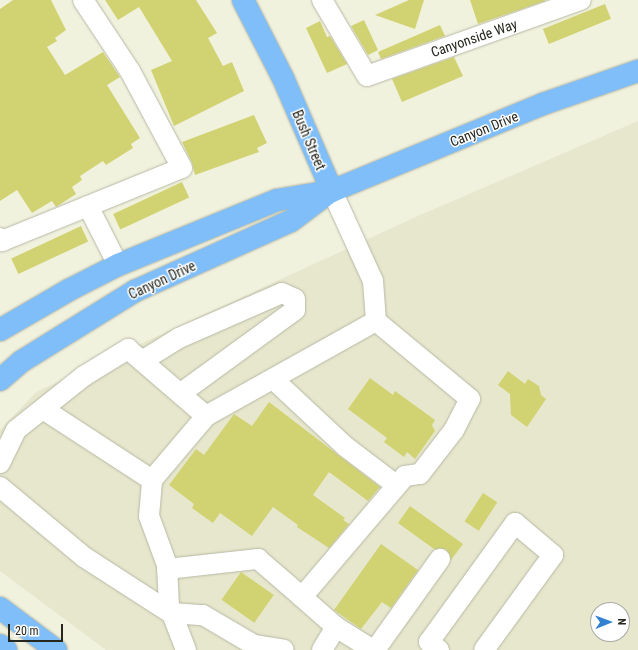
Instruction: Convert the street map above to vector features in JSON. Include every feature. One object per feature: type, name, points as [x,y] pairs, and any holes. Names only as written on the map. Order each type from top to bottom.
[{"type":"main road","name":"Bush Street","points":[[243,0],[283,78],[332,191]]},
{"type":"main road","name":"Canyon Drive","points":[[0,330],[69,290],[118,265],[277,200],[332,191],[543,104],[638,71]]},
{"type":"main road","name":"Canyon Drive","points":[[0,380],[22,361],[134,291],[291,221],[332,191]]},
{"type":"main road","points":[[0,608],[56,650]]},
{"type":"main road","points":[[0,645],[6,650]]},
{"type":"street","points":[[0,238],[2,241],[182,168],[130,71],[83,0]]},
{"type":"street","name":"Canyonside Way","points":[[322,0],[367,76],[581,0]]},
{"type":"street","name":"Bush Street","points":[[332,191],[373,281],[376,321]]},
{"type":"street","points":[[88,206],[118,265]]},
{"type":"street","points":[[142,361],[179,338],[282,293],[295,298],[295,310],[180,394]]},
{"type":"street","points":[[186,650],[171,613],[167,569],[149,516],[152,480],[206,416],[273,380],[376,321],[470,399],[454,430],[420,474],[405,476],[396,485],[302,597]]},
{"type":"street","points":[[0,463],[16,430],[84,376],[128,348],[206,416]]},
{"type":"street","points":[[273,380],[346,447],[396,485]]},
{"type":"street","points":[[43,409],[152,480]]},
{"type":"street","points":[[0,488],[84,557],[171,613],[203,615],[254,645],[284,650]]},
{"type":"street","points":[[439,650],[429,642],[515,523],[553,554],[484,650]]},
{"type":"street","points":[[167,569],[258,559],[336,626],[374,650],[440,558]]},
{"type":"street","points":[[322,650],[336,626]]},
{"type":"shaded area","points":[[638,121],[638,650],[106,650],[0,571],[0,430],[36,392],[418,216]]},
{"type":"building","points":[[13,0],[51,0],[66,30],[55,38],[57,41],[47,47],[65,75],[103,52],[120,77],[107,85],[140,138],[131,144],[133,148],[106,165],[103,161],[80,176],[82,180],[72,187],[76,194],[56,207],[52,201],[32,213],[17,190],[0,201],[0,9]]},
{"type":"building","points":[[105,0],[196,0],[217,33],[208,38],[223,66],[232,62],[244,91],[174,126],[151,70],[172,61],[139,7],[118,20]]},
{"type":"building","points":[[409,0],[424,0],[415,29],[375,15]]},
{"type":"building","points":[[470,0],[545,0],[545,1],[478,24]]},
{"type":"building","points":[[605,4],[611,19],[549,44],[543,29]]},
{"type":"building","points":[[364,20],[378,50],[368,55],[351,26]]},
{"type":"building","points":[[320,21],[327,37],[330,36],[347,64],[327,73],[306,28]]},
{"type":"building","points":[[440,25],[445,36],[381,59],[378,52]]},
{"type":"building","points":[[454,57],[463,76],[402,102],[392,79]]},
{"type":"building","points":[[254,115],[267,143],[257,148],[259,152],[195,175],[192,163],[182,142]]},
{"type":"building","points":[[182,182],[189,197],[120,230],[113,214]]},
{"type":"building","points":[[81,226],[88,241],[18,274],[11,259]]},
{"type":"building","points":[[508,371],[525,384],[528,379],[539,386],[541,395],[546,399],[527,427],[511,415],[510,394],[498,385]]},
{"type":"building","points":[[370,378],[393,395],[395,391],[435,420],[432,425],[435,431],[415,459],[407,452],[404,457],[384,442],[387,438],[348,409]]},
{"type":"building","points":[[269,402],[380,487],[368,501],[329,472],[313,495],[345,518],[343,520],[349,524],[329,548],[297,527],[298,525],[273,507],[252,536],[220,513],[213,523],[192,508],[194,504],[169,485],[196,449],[204,455],[234,414],[252,426]]},
{"type":"building","points":[[483,493],[497,502],[479,531],[464,522]]},
{"type":"building","points":[[410,506],[463,544],[451,560],[446,549],[434,549],[398,523]]},
{"type":"building","points":[[381,544],[418,570],[391,608],[382,602],[361,629],[334,610]]},
{"type":"building","points":[[241,572],[274,595],[254,623],[221,600]]}]
